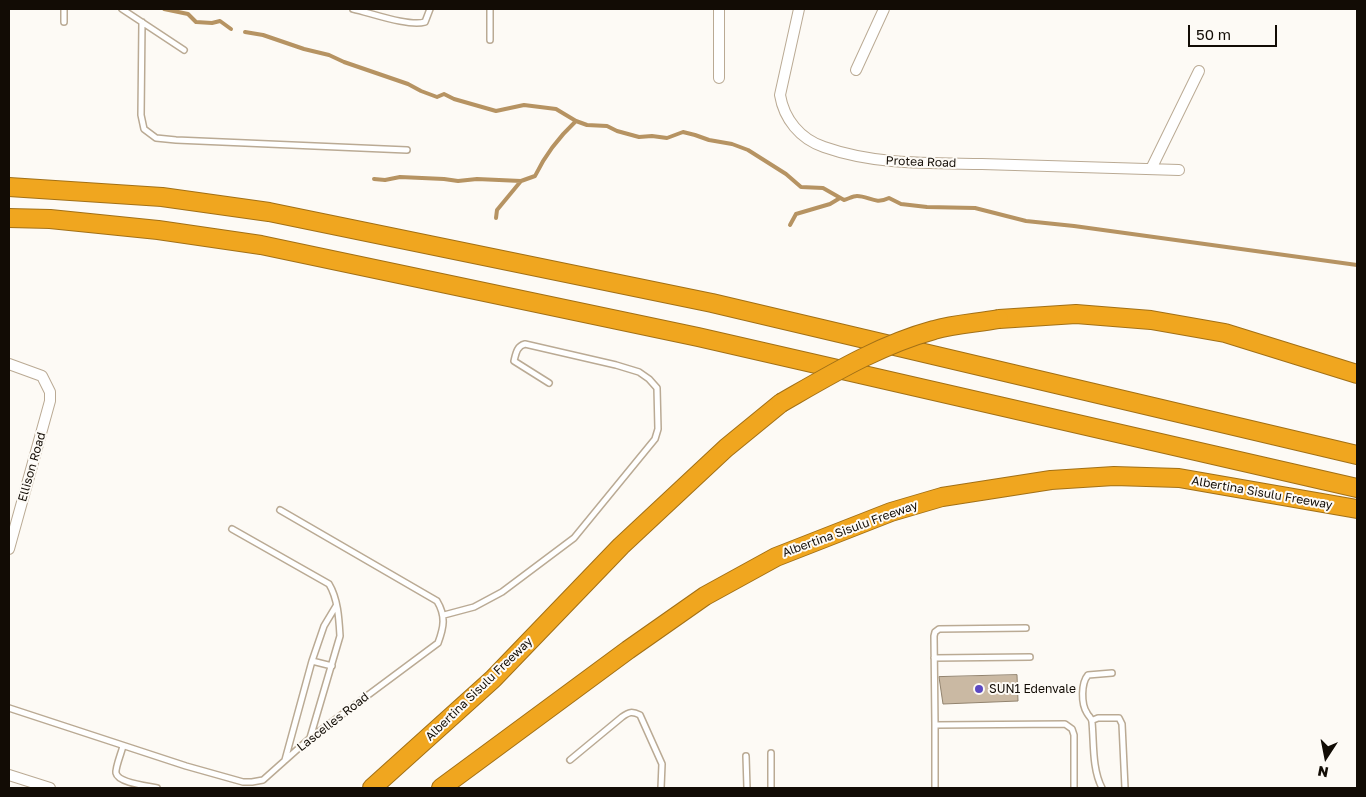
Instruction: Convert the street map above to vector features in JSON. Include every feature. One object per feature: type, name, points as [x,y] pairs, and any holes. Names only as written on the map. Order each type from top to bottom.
[{"type":"highway","points":[[9,186],[162,197],[269,212],[712,303],[1357,455]]},
{"type":"highway","points":[[9,218],[50,219],[158,230],[261,244],[698,337],[1357,488]]},
{"type":"highway","name":"Albertina Sisulu Freeway","points":[[372,788],[493,678],[621,546],[726,448],[780,403],[846,366],[886,348],[934,330],[999,319],[1076,314],[1151,320],[1225,333],[1357,374]]},
{"type":"highway","name":"Albertina Sisulu Freeway","points":[[441,788],[628,650],[706,596],[776,557],[891,512],[942,497],[960,494],[1051,480],[1114,476],[1179,478],[1357,509]]},
{"type":"street","points":[[719,9],[719,78]]},
{"type":"street","name":"Protea Road","points":[[799,9],[780,95],[782,108],[789,121],[798,130],[823,147],[882,161],[1179,170]]},
{"type":"street","points":[[856,70],[884,9]]},
{"type":"street","points":[[1151,169],[1199,71]]},
{"type":"street","name":"Ellison Road","points":[[9,364],[38,373],[48,385],[50,392],[50,401],[11,534],[9,549]]},
{"type":"street","points":[[9,775],[50,788]]},
{"type":"lane","points":[[64,9],[64,22]]},
{"type":"lane","points":[[122,9],[184,50]]},
{"type":"lane","points":[[353,9],[419,24],[425,22],[430,9]]},
{"type":"lane","points":[[490,9],[490,40]]},
{"type":"lane","points":[[142,22],[141,115],[144,129],[156,138],[406,150]]},
{"type":"lane","points":[[280,510],[437,601],[444,615],[474,607],[502,592],[574,538],[655,439],[658,429],[657,388],[639,372],[525,344],[521,345],[517,349],[514,360],[549,383]]},
{"type":"lane","points":[[232,529],[329,584],[335,596],[340,621],[340,636],[309,739]]},
{"type":"lane","points":[[285,761],[312,661],[324,626],[336,606]]},
{"type":"lane","name":"Lascelles Road","points":[[9,708],[186,766],[244,782],[263,780],[309,739],[438,643],[442,632],[444,615]]},
{"type":"lane","points":[[935,788],[935,632],[939,630],[1026,628]]},
{"type":"lane","points":[[934,658],[1030,657]]},
{"type":"lane","points":[[312,661],[332,666]]},
{"type":"lane","points":[[1102,788],[1095,766],[1093,720],[1086,712],[1084,706],[1083,683],[1088,675],[1112,673]]},
{"type":"lane","points":[[570,760],[622,717],[629,712],[634,712],[640,715],[662,764],[661,788]]},
{"type":"lane","points":[[1093,720],[1098,718],[1119,718],[1122,724],[1125,788]]},
{"type":"lane","points":[[935,725],[1065,724],[1072,729],[1074,735],[1074,788]]},
{"type":"lane","points":[[124,746],[116,770],[117,775],[122,780],[157,788]]},
{"type":"lane","points":[[771,753],[771,788]]},
{"type":"lane","points":[[746,756],[747,788]]},
{"type":"building","name":"SUN1 Edenvale","points":[[1017,675],[1018,701],[943,704],[939,677]]},
{"type":"waterway","points":[[164,9],[188,14],[196,22],[212,23],[220,21],[231,29]]},
{"type":"waterway","points":[[245,32],[263,35],[304,49],[329,55],[408,84],[437,97],[444,94],[454,99],[496,111],[524,105],[556,109],[587,125],[607,126],[639,137],[667,138],[683,132],[709,140],[732,144],[748,150],[786,174],[801,187],[823,188],[844,200],[854,196],[861,196],[880,201],[889,198],[901,204],[927,207],[975,208],[1026,221],[1357,265]]},
{"type":"waterway","points":[[374,179],[385,180],[400,177],[458,181],[477,179],[521,181],[535,176],[553,147],[576,121]]},
{"type":"waterway","points":[[496,218],[497,210],[521,181]]},
{"type":"waterway","points":[[790,225],[796,214],[830,204],[840,198]]},
{"type":"place","name":"SUN1 Edenvale","points":[[979,689]]}]
